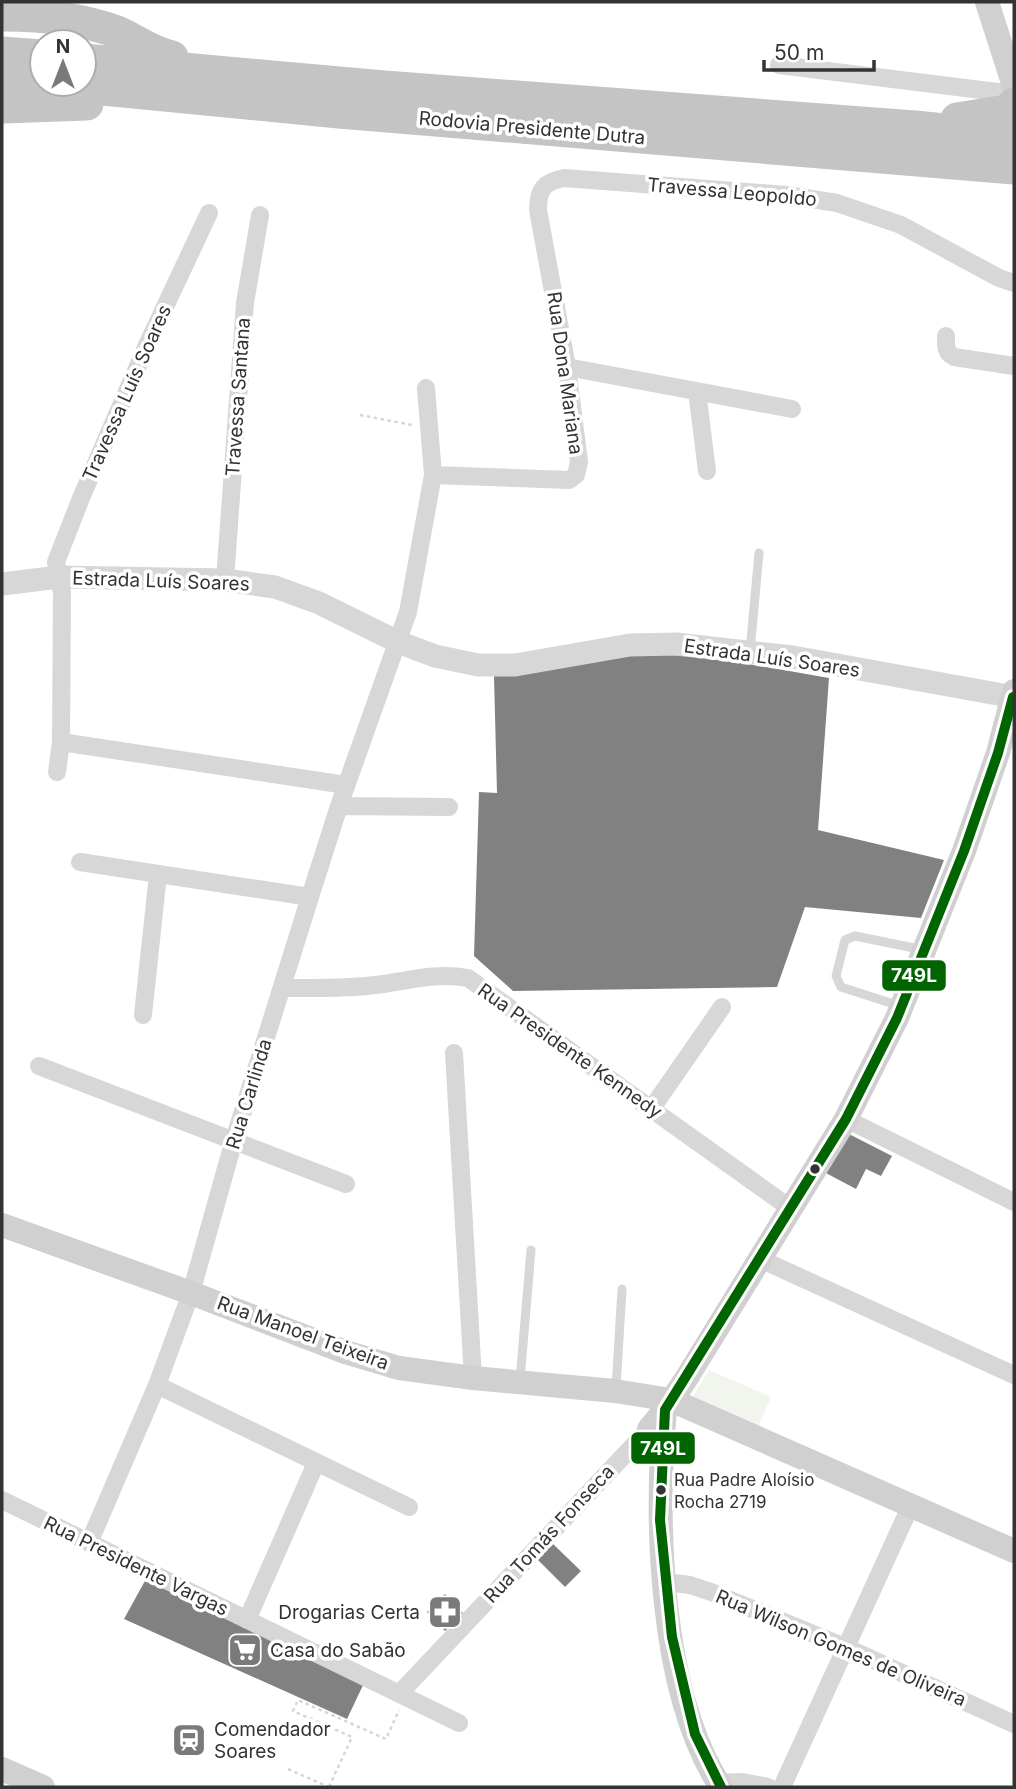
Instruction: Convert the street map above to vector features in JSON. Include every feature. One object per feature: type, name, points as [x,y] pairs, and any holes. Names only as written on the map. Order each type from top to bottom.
[{"type":"highway","points":[[2,15],[68,10],[146,49],[167,56],[212,64],[326,72],[494,94]]},
{"type":"highway","points":[[2,53],[28,55]]},
{"type":"highway","name":"Rodovia Presidente Dutra","points":[[98,61],[384,88],[494,94],[1014,137]]},
{"type":"highway","points":[[2,80],[28,82]]},
{"type":"highway","name":"Rodovia Presidente Dutra","points":[[98,88],[436,120],[1014,168]]},
{"type":"highway","points":[[915,127],[930,120],[991,115],[1007,111],[1014,104]]},
{"type":"highway","points":[[2,107],[124,105],[346,126],[436,120]]},
{"type":"highway","points":[[912,160],[1014,180]]},
{"type":"main road","points":[[987,2],[1014,86]]},
{"type":"main road","points":[[720,1785],[702,1752],[689,1714],[671,1637],[660,1530],[655,1436],[668,1405],[845,1119],[901,1007],[964,851],[994,766],[1014,695]]},
{"type":"main road","name":"Rua Manoel Teixeira","points":[[2,1225],[345,1352],[399,1368],[473,1378],[615,1391],[668,1405],[911,1505],[1014,1551]]},
{"type":"main road","points":[[615,1391],[655,1436]]},
{"type":"main road","points":[[2,1769],[43,1787]]},
{"type":"street","points":[[779,65],[1014,94]]},
{"type":"street","name":"Travessa Leopoldo","points":[[538,210],[538,197],[543,186],[564,178],[787,195],[837,203],[901,225],[1014,284]]},
{"type":"street","name":"Rua Dona Mariana","points":[[433,475],[569,480],[576,475],[579,462],[567,367],[538,210]]},
{"type":"street","name":"Travessa Luís Soares","points":[[57,772],[61,743],[62,592],[57,562],[80,498],[209,213]]},
{"type":"street","name":"Travessa Santana","points":[[225,580],[245,303],[260,215]]},
{"type":"street","points":[[946,336],[946,349],[948,354],[954,357],[1014,366]]},
{"type":"street","points":[[567,367],[792,409]]},
{"type":"street","name":"Rua Carlinda","points":[[89,1543],[157,1385],[191,1293],[234,1140],[310,897],[346,785],[408,612],[433,475],[426,388]]},
{"type":"street","points":[[697,391],[707,471]]},
{"type":"street","name":"Estrada Luís Soares","points":[[2,584],[60,577],[225,580],[275,587],[319,603],[398,642],[435,656],[478,665],[515,665],[630,645],[676,644],[750,651],[1014,695]]},
{"type":"street","points":[[61,743],[346,785]]},
{"type":"street","points":[[339,806],[449,807]]},
{"type":"street","points":[[80,862],[310,897]]},
{"type":"street","points":[[143,1015],[158,874]]},
{"type":"street","name":"Rua Presidente Kennedy","points":[[282,988],[376,985],[431,975],[468,978],[790,1208]]},
{"type":"street","points":[[652,1108],[722,1007]]},
{"type":"street","points":[[454,1053],[473,1378]]},
{"type":"street","points":[[38,1066],[346,1184]]},
{"type":"street","points":[[845,1119],[1014,1202]]},
{"type":"street","points":[[760,1259],[1014,1374]]},
{"type":"street","points":[[157,1385],[409,1507]]},
{"type":"street","name":"Rua Tomás Fonseca","points":[[402,1695],[655,1436]]},
{"type":"street","points":[[247,1620],[316,1463]]},
{"type":"street","name":"Rua Presidente Vargas","points":[[2,1500],[459,1723]]},
{"type":"street","points":[[782,1787],[911,1505]]},
{"type":"street","name":"Rua Wilson Gomes de Oliveira","points":[[665,1582],[690,1585],[711,1592],[845,1647],[1014,1724]]},
{"type":"street","points":[[720,1785],[743,1782],[768,1787]]},
{"type":"lane","points":[[750,651],[759,553]]},
{"type":"lane","points":[[901,1007],[841,987],[836,976],[845,940],[855,936],[924,950]]},
{"type":"lane","points":[[520,1382],[531,1250]]},
{"type":"lane","points":[[615,1391],[622,1289]]},
{"type":"path","points":[[360,415],[429,429]]},
{"type":"path","points":[[288,1769],[329,1787],[352,1737],[293,1711],[298,1700],[386,1740],[402,1695]]},
{"type":"shaded area","points":[[709,1370],[771,1397],[757,1429],[692,1398]]},
{"type":"building","points":[[685,653],[829,678],[818,830],[944,860],[921,918],[805,907],[777,987],[513,991],[474,956],[479,792],[497,793],[494,676],[612,656]]},
{"type":"building","points":[[845,1132],[892,1156],[881,1176],[866,1169],[856,1189],[824,1172]]},
{"type":"building","points":[[552,1543],[581,1571],[565,1587],[536,1558]]},
{"type":"building","name":"Casa do Sabão","points":[[146,1579],[365,1681],[347,1719],[124,1619]]},
{"type":"building","name":"Drogarias Certa","points":[[445,1594],[463,1613],[445,1631],[427,1612]]},
{"type":"transit line","name":"749L","points":[[721,1787],[695,1734],[672,1637],[660,1520],[665,1410],[846,1119],[897,1018],[964,851],[998,753],[1013,697]]},
{"type":"place","name":"Rua Padre Aloísio Rocha 2719","points":[[661,1490]]},
{"type":"place","name":"Drogarias Certa","points":[[445,1612]]},
{"type":"place","name":"Casa do Sabão","points":[[245,1650]]},
{"type":"place","name":"Comendador Soares","points":[[189,1740]]}]
